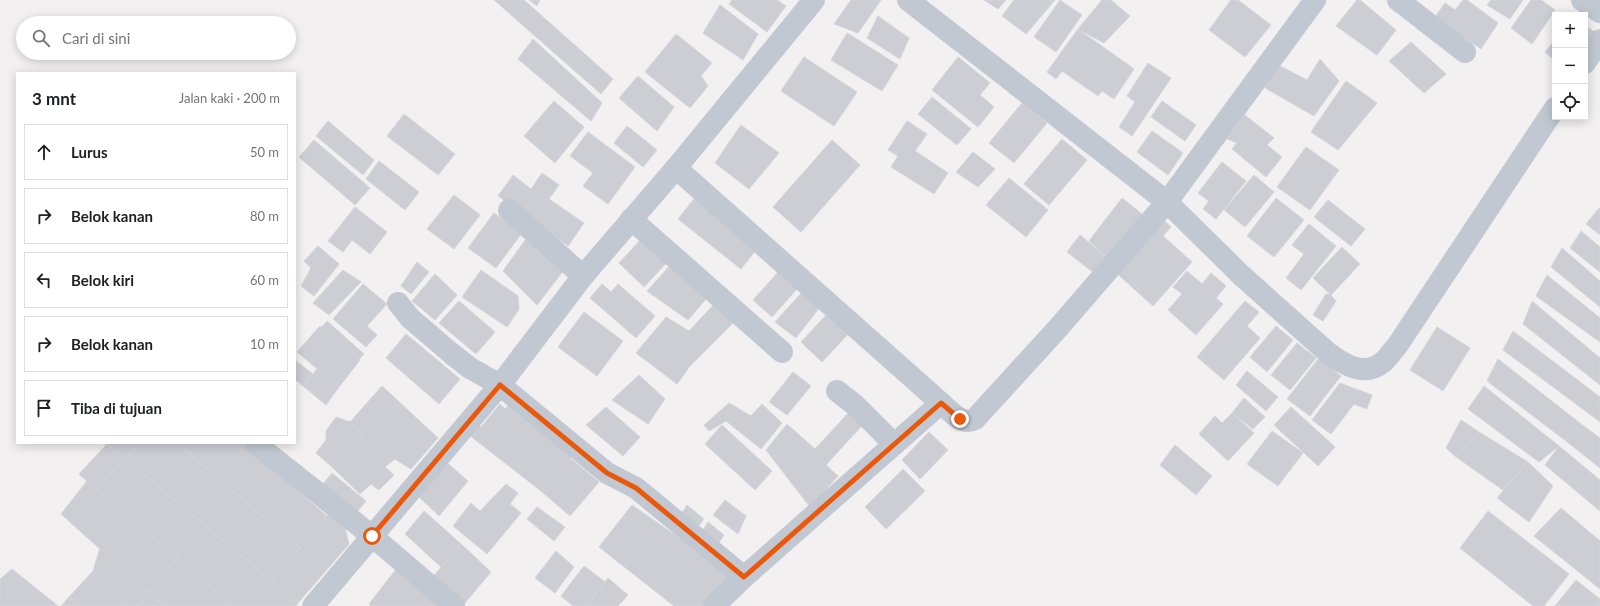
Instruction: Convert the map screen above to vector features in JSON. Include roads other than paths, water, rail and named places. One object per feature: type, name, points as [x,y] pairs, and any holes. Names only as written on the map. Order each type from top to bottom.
[{"type":"street","points":[[313,606],[500,385],[583,276],[676,168],[814,0]]},
{"type":"street","points":[[908,0],[1167,202],[1241,274],[1327,352],[1352,368],[1369,370],[1382,362],[1397,346],[1552,113]]},
{"type":"street","points":[[676,168],[941,403],[965,421],[971,422],[975,420],[1059,327],[1167,202],[1316,0]]},
{"type":"street","points":[[1398,0],[1465,52]]},
{"type":"street","points":[[1582,0],[1600,12]]},
{"type":"street","points":[[1588,58],[1600,40]]},
{"type":"street","points":[[509,210],[583,276]]},
{"type":"street","points":[[632,219],[782,352]]},
{"type":"street","points":[[398,303],[410,318],[452,354],[470,368],[500,385],[607,473],[636,488],[744,577]]},
{"type":"street","points":[[837,391],[855,405],[894,444]]},
{"type":"street","points":[[714,606],[744,577],[941,403]]},
{"type":"street","points":[[256,444],[372,536],[454,606]]}]
